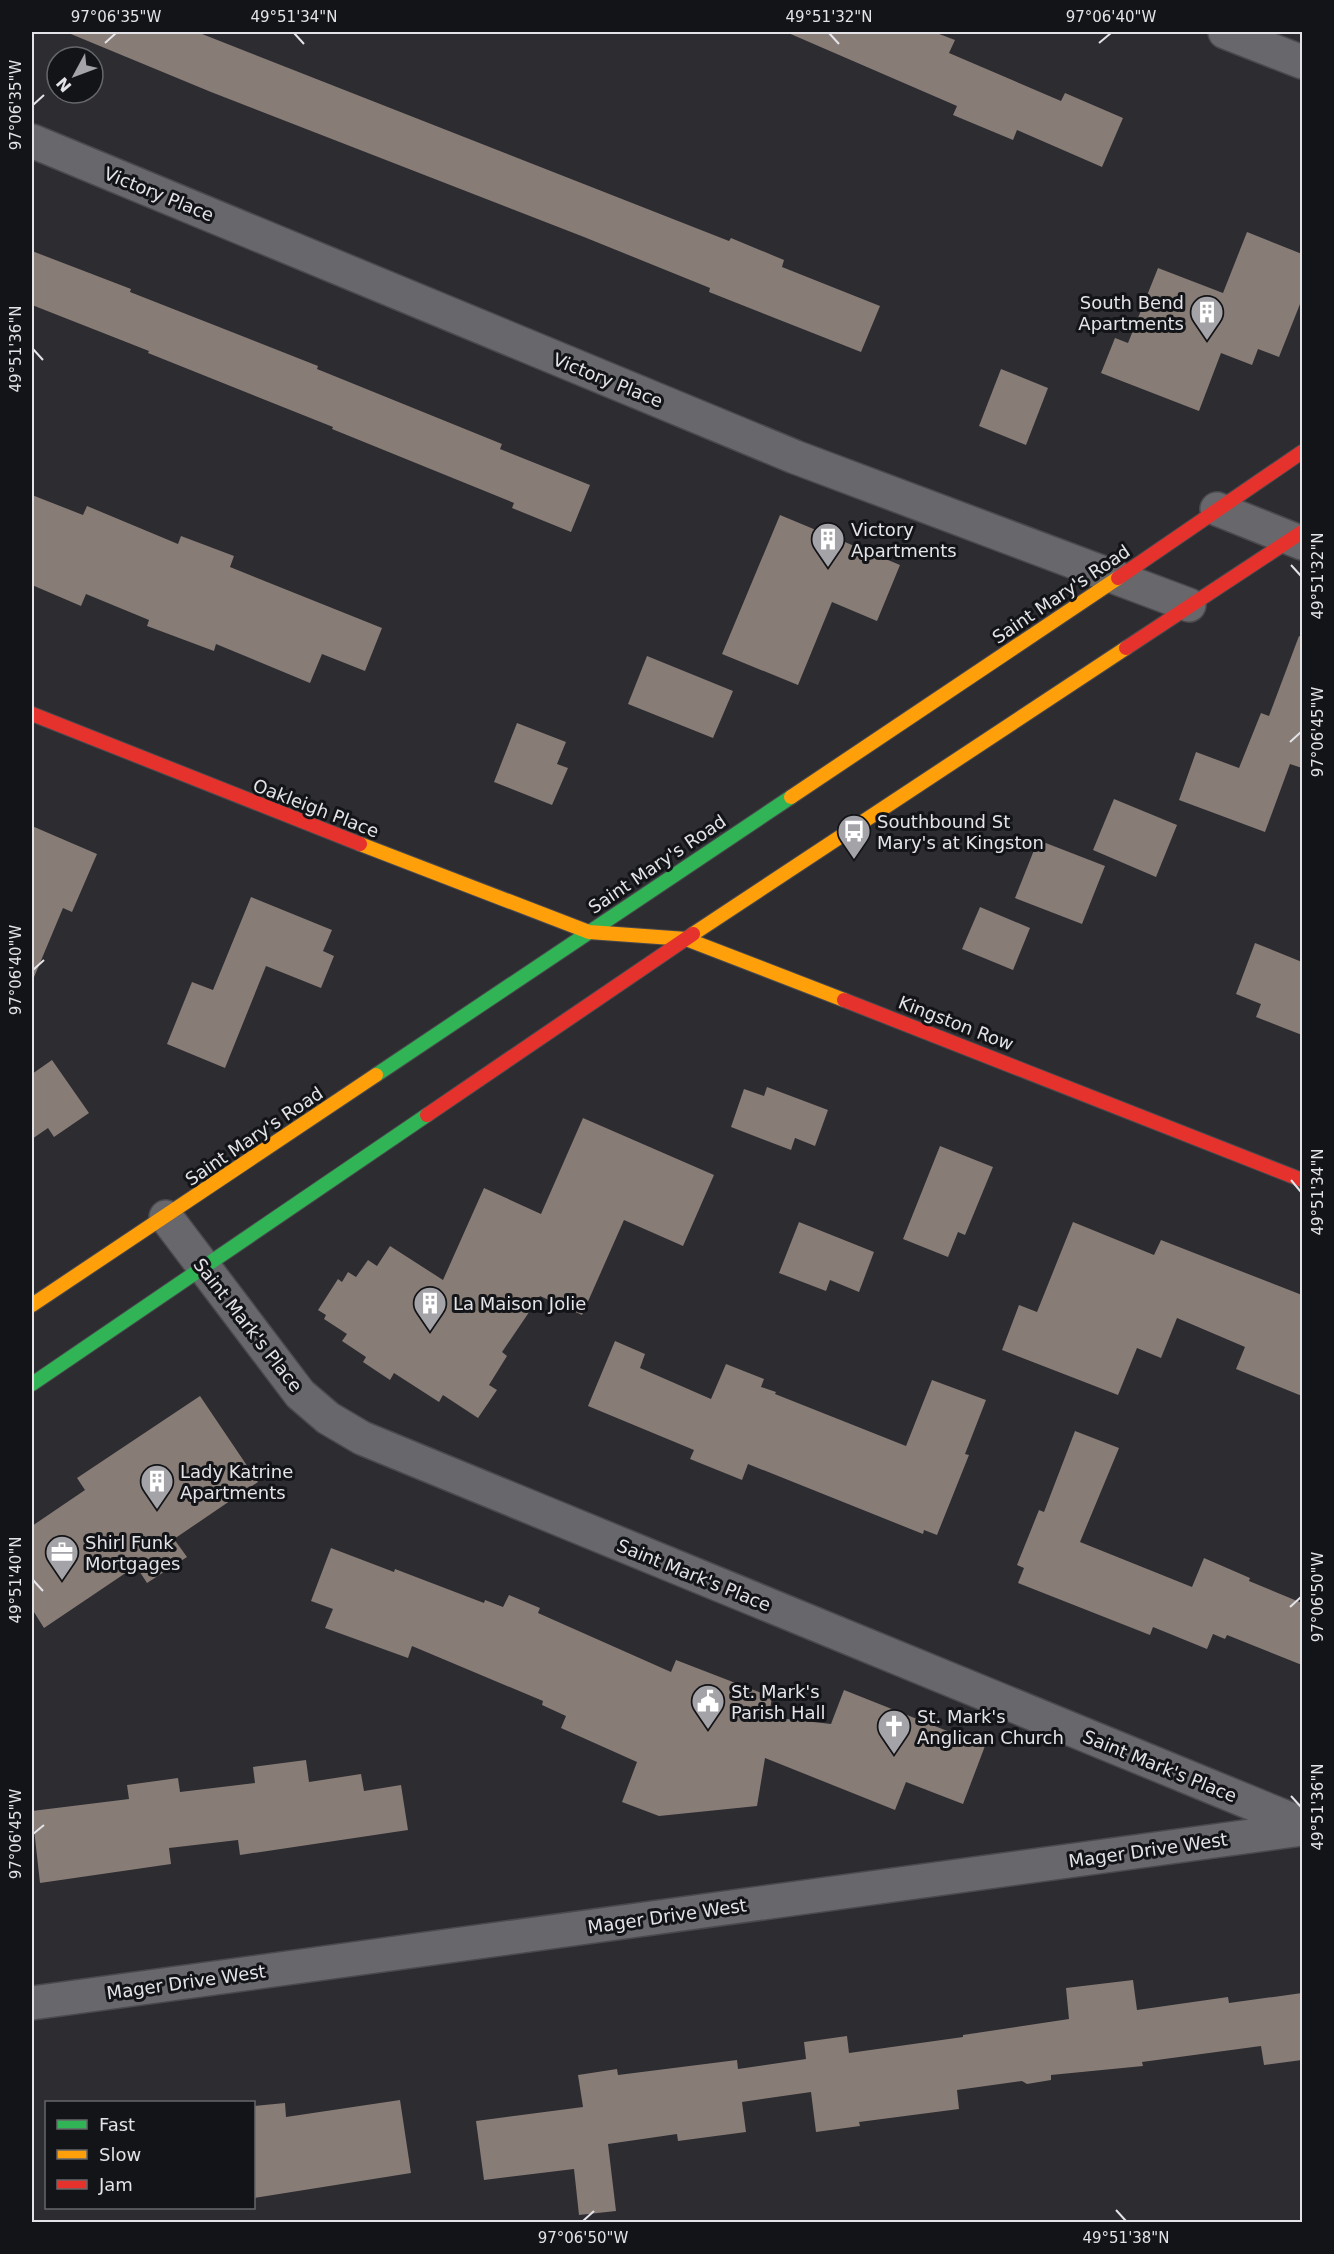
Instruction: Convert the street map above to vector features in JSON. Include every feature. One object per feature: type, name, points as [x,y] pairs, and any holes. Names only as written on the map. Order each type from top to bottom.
[{"type":"main road","name":"Saint Mary's Road","points":[[32,1305],[1117,579],[1302,452]]},
{"type":"main road","points":[[32,1384],[686,939],[1189,605],[1299,538]]},
{"type":"main road","name":"Oakleigh Place","points":[[32,714],[264,807],[589,932]]},
{"type":"main road","name":"Kingston Row","points":[[589,932],[686,939],[1011,1064],[1302,1180]]},
{"type":"street","points":[[1225,32],[1302,62]]},
{"type":"street","name":"Victory Place","points":[[32,141],[795,457],[1189,605]]},
{"type":"street","points":[[1218,509],[1299,538]]},
{"type":"street","name":"Saint Mark's Place","points":[[166,1217],[300,1394],[328,1418],[362,1438],[1302,1827]]},
{"type":"street","name":"Mager Drive West","points":[[32,2003],[1302,1827]]},
{"type":"building","points":[[66,32],[197,32],[729,241],[731,238],[784,260],[782,267],[880,306],[861,352],[709,292],[710,288],[584,237],[211,92],[105,48],[105,45],[97,45]]},
{"type":"building","points":[[786,32],[934,32],[955,40],[949,53],[1061,101],[1065,93],[1123,118],[1102,167],[1017,130],[1013,140],[953,115],[957,106]]},
{"type":"building","name":"South Bend Apartments","points":[[1247,232],[1302,254],[1302,299],[1279,357],[1258,349],[1252,365],[1221,353],[1199,411],[1101,373],[1115,338],[1128,343],[1158,268],[1223,293]]},
{"type":"building","points":[[32,251],[318,366],[317,369],[502,444],[500,449],[590,485],[571,532],[512,508],[514,503],[148,353],[149,351],[32,305]]},
{"type":"building","points":[[1001,369],[1048,388],[1026,445],[979,426]]},
{"type":"building","points":[[32,495],[83,515],[87,506],[178,544],[181,536],[234,556],[230,567],[382,628],[365,671],[322,654],[310,683],[216,644],[214,651],[147,626],[149,620],[86,594],[81,606],[32,585]]},
{"type":"building","points":[[780,515],[900,565],[877,621],[832,602],[798,685],[722,654]]},
{"type":"building","points":[[1299,636],[1302,637],[1302,768],[1290,764],[1265,832],[1179,800],[1196,752],[1239,768],[1261,713],[1269,716]]},
{"type":"building","points":[[647,656],[733,691],[713,738],[628,704]]},
{"type":"building","points":[[517,723],[566,742],[557,764],[568,768],[552,805],[494,782]]},
{"type":"building","points":[[1114,799],[1177,825],[1156,877],[1093,850]]},
{"type":"building","points":[[32,826],[97,854],[72,912],[63,908],[32,982]]},
{"type":"building","points":[[1038,840],[1105,866],[1082,924],[1015,898]]},
{"type":"building","points":[[251,897],[332,930],[323,951],[334,956],[321,988],[266,966],[225,1068],[167,1044],[192,982],[213,990]]},
{"type":"building","points":[[980,907],[1030,928],[1013,970],[962,949]]},
{"type":"building","points":[[1255,943],[1302,962],[1302,1035],[1256,1017],[1261,1004],[1236,994]]},
{"type":"building","points":[[52,1060],[89,1113],[54,1137],[48,1128],[32,1139],[32,1074]]},
{"type":"building","points":[[767,1087],[828,1110],[815,1146],[795,1138],[791,1150],[731,1127],[744,1089],[764,1096]]},
{"type":"building","points":[[583,1118],[714,1175],[683,1246],[624,1220],[582,1315],[540,1296],[502,1352],[507,1356],[489,1385],[497,1390],[478,1418],[443,1395],[439,1402],[394,1373],[390,1380],[363,1362],[366,1357],[342,1341],[347,1334],[324,1319],[326,1315],[318,1310],[338,1279],[342,1282],[348,1272],[356,1277],[368,1260],[377,1266],[390,1246],[443,1280],[484,1188],[541,1214]]},
{"type":"building","points":[[940,1146],[993,1167],[965,1235],[958,1232],[948,1257],[903,1239]]},
{"type":"building","points":[[799,1222],[874,1252],[859,1292],[830,1280],[826,1291],[779,1273]]},
{"type":"building","points":[[1073,1222],[1154,1255],[1161,1240],[1302,1295],[1302,1396],[1236,1369],[1245,1347],[1177,1318],[1161,1358],[1137,1348],[1118,1395],[1002,1350],[1019,1305],[1037,1312]]},
{"type":"building","points":[[615,1341],[645,1354],[640,1368],[711,1399],[726,1364],[764,1379],[761,1387],[776,1392],[775,1394],[906,1446],[932,1380],[986,1400],[965,1454],[969,1455],[937,1535],[924,1530],[923,1534],[748,1464],[742,1480],[690,1459],[694,1450],[588,1406]]},
{"type":"building","name":"Lady Katrine Apartments","points":[[200,1396],[258,1482],[174,1539],[187,1557],[147,1583],[136,1566],[44,1628],[32,1609],[32,1526],[85,1490],[77,1478]]},
{"type":"building","points":[[1075,1431],[1119,1448],[1080,1542],[1192,1587],[1204,1558],[1250,1578],[1249,1581],[1302,1603],[1302,1665],[1227,1635],[1225,1639],[1213,1634],[1207,1649],[1153,1627],[1150,1635],[1018,1583],[1024,1568],[1017,1565],[1039,1510],[1044,1512]]},
{"type":"building","points":[[331,1548],[394,1572],[395,1569],[484,1603],[485,1600],[503,1607],[509,1595],[540,1608],[538,1613],[671,1672],[676,1660],[772,1697],[769,1717],[831,1724],[844,1690],[985,1746],[963,1804],[906,1782],[895,1810],[765,1758],[757,1806],[659,1816],[622,1802],[637,1762],[561,1728],[566,1716],[542,1705],[543,1701],[412,1646],[408,1658],[325,1628],[333,1609],[311,1601]]},
{"type":"building","points":[[306,1760],[309,1782],[361,1774],[364,1791],[401,1785],[408,1830],[240,1855],[238,1840],[169,1848],[171,1864],[40,1883],[32,1811],[129,1799],[127,1785],[178,1778],[180,1792],[255,1783],[253,1767]]},
{"type":"building","points":[[1133,1980],[1137,2010],[1228,1997],[1229,2003],[1302,1993],[1302,2060],[1264,2065],[1261,2046],[1142,2062],[1143,2066],[1051,2075],[1051,2080],[1027,2084],[1022,2081],[957,2090],[959,2109],[859,2122],[860,2126],[816,2132],[811,2092],[742,2102],[746,2132],[678,2141],[677,2134],[608,2144],[616,2211],[579,2215],[574,2169],[484,2180],[476,2121],[583,2107],[578,2075],[617,2069],[618,2075],[737,2060],[738,2069],[806,2059],[804,2042],[847,2036],[849,2053],[1069,2019],[1066,1988]]},
{"type":"building","points":[[400,2100],[411,2173],[255,2198],[255,2106],[285,2103],[286,2117]]},
{"type":"traffic: fast","points":[[376,1075],[791,797]]},
{"type":"traffic: fast","points":[[32,1384],[427,1115]]},
{"type":"traffic: slow","points":[[791,797],[1118,578]]},
{"type":"traffic: slow","points":[[693,934],[1126,648]]},
{"type":"traffic: slow","points":[[360,844],[589,932],[686,939],[844,1000]]},
{"type":"traffic: slow","points":[[32,1305],[376,1075]]},
{"type":"traffic: jam","points":[[1118,578],[1302,452]]},
{"type":"traffic: jam","points":[[1126,648],[1302,532]]},
{"type":"traffic: jam","points":[[32,714],[360,844]]},
{"type":"traffic: jam","points":[[427,1115],[693,934]]},
{"type":"traffic: jam","points":[[844,1000],[1302,1180]]},
{"type":"place","name":"South Bend Apartments","points":[[1207,341]]},
{"type":"place","name":"Victory Apartments","points":[[828,568]]},
{"type":"place","name":"Southbound St Mary's at Kingston","points":[[854,860]]},
{"type":"place","name":"La Maison Jolie","points":[[430,1332]]},
{"type":"place","name":"Lady Katrine Apartments","points":[[157,1510]]},
{"type":"place","name":"Shirl Funk Mortgages","points":[[62,1581]]},
{"type":"place","name":"St. Mark's Parish Hall","points":[[708,1730]]},
{"type":"place","name":"St. Mark's Anglican Church","points":[[894,1755]]}]
